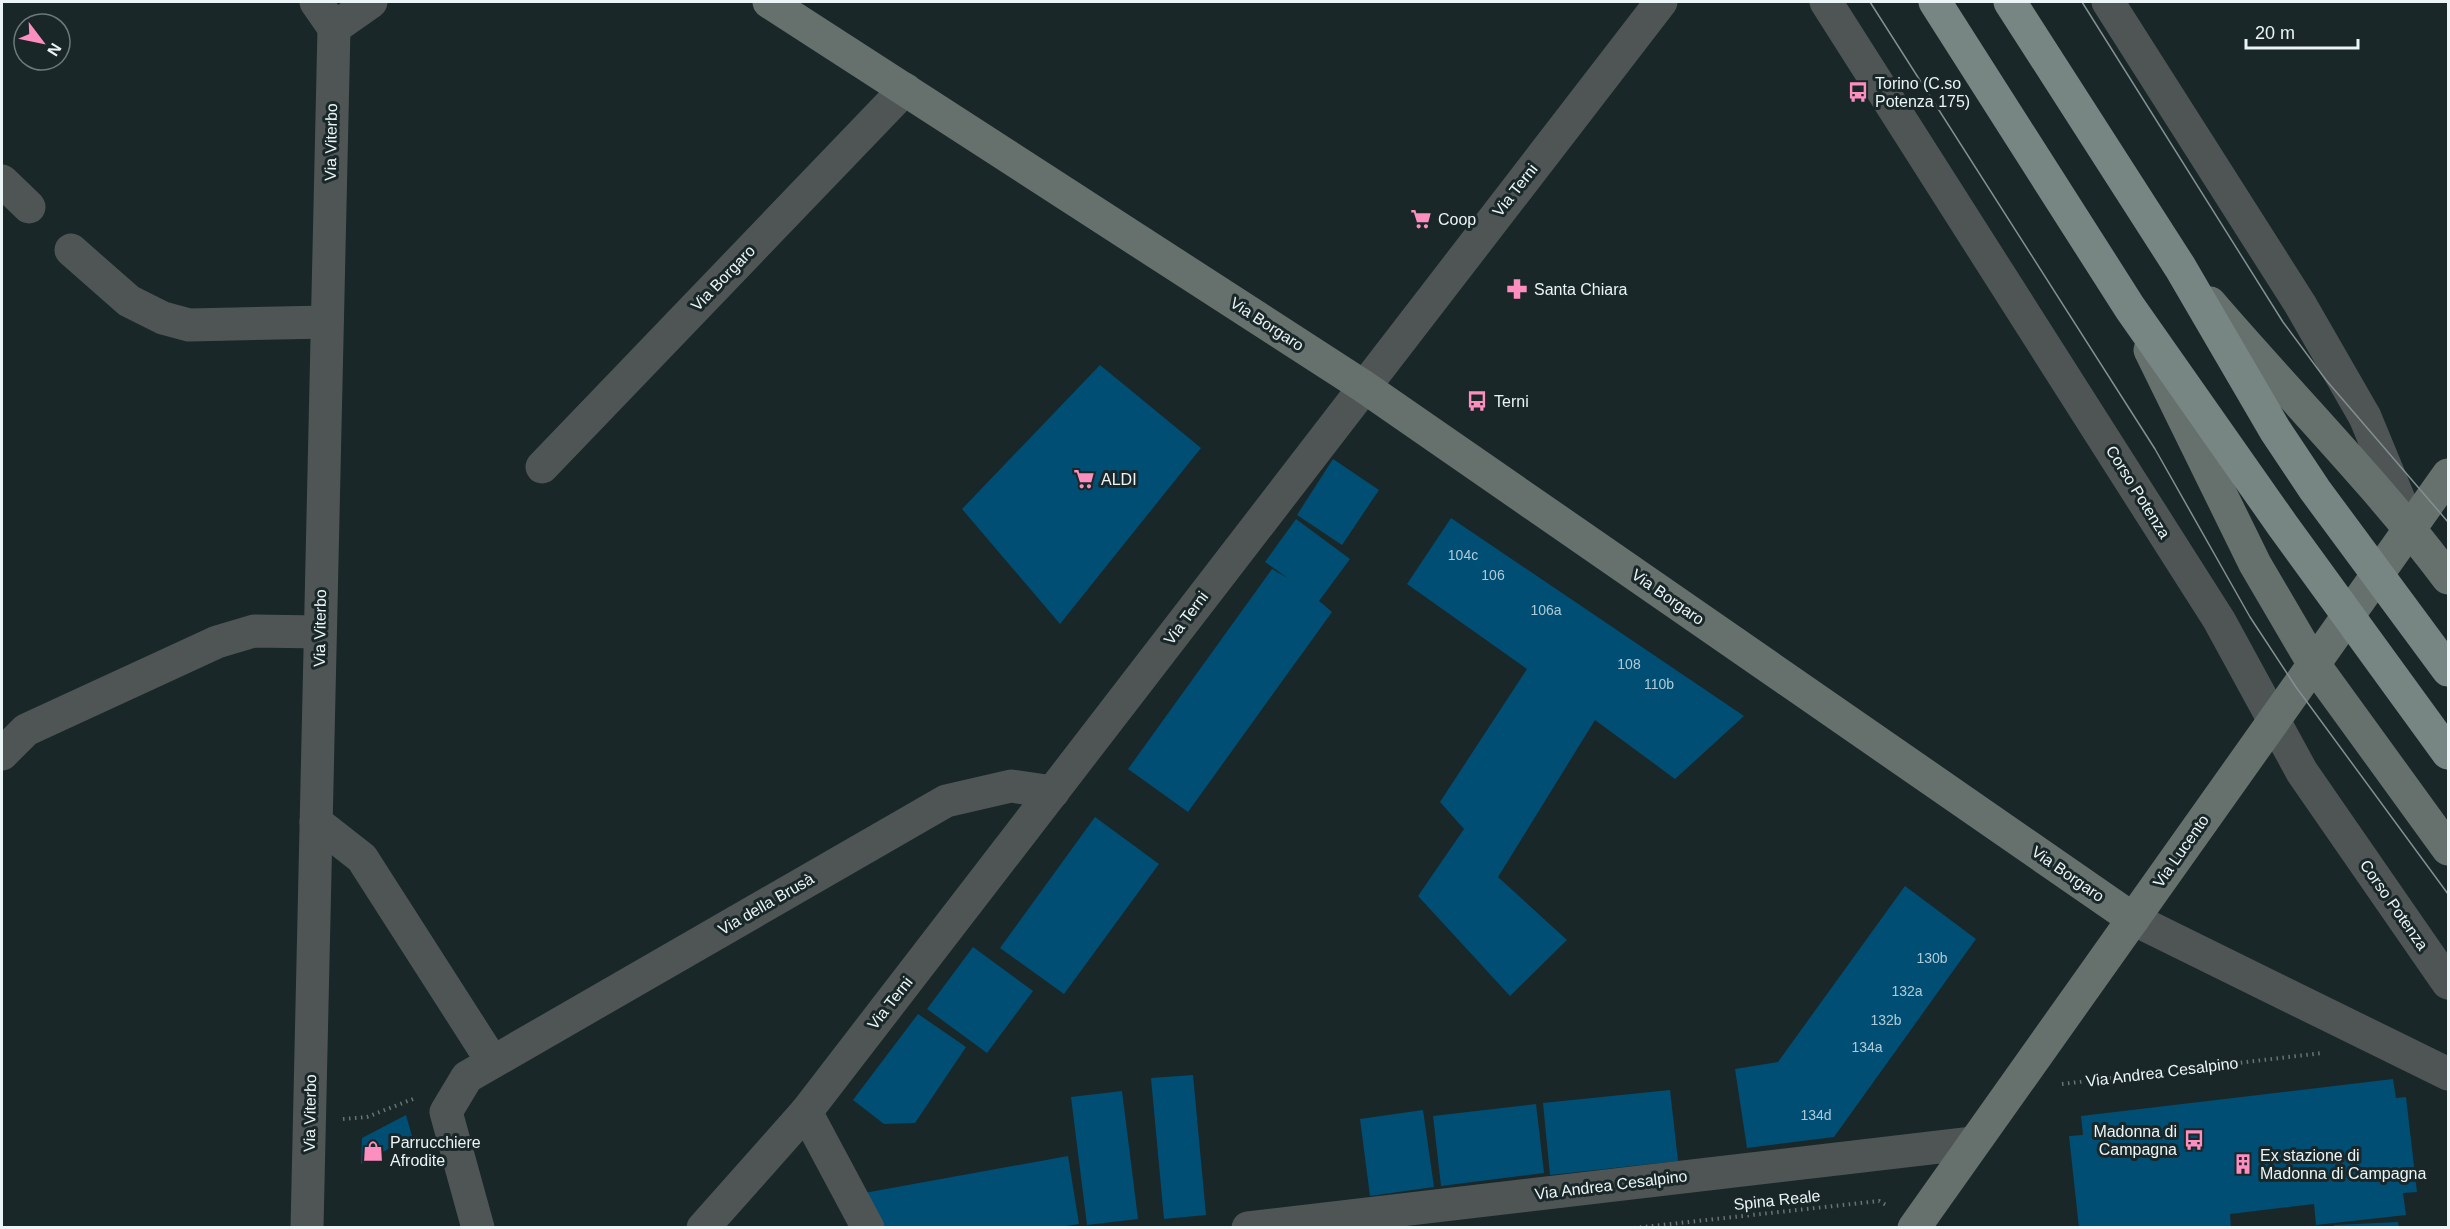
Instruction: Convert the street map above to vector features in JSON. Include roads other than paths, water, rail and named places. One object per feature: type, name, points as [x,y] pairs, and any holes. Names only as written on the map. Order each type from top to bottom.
[{"type":"main road","points":[[1935,2],[2130,308],[2283,526],[2448,753]]},
{"type":"main road","points":[[2010,2],[2180,267],[2275,430],[2315,490],[2448,670]]},
{"type":"street","points":[[325,15],[371,2]]},
{"type":"street","name":"Via Borgaro","points":[[769,2],[1363,386],[2133,919],[2448,1074]]},
{"type":"street","name":"Via Terni","points":[[703,1227],[806,1112],[1661,2]]},
{"type":"street","name":"Corso Potenza","points":[[1826,2],[2219,620],[2310,783],[2448,983]]},
{"type":"street","points":[[2108,2],[2300,304],[2359,406],[2410,527]]},
{"type":"street","name":"Via Viterbo","points":[[307,1227],[327,322],[325,15]]},
{"type":"street","name":"Via Borgaro","points":[[542,467],[905,89]]},
{"type":"street","points":[[2,181],[29,207]]},
{"type":"street","points":[[71,250],[129,301],[163,318],[189,325],[327,322]]},
{"type":"street","points":[[2180,267],[2410,527],[2448,578]]},
{"type":"street","points":[[2130,308],[2178,412],[2255,564],[2313,663],[2448,849]]},
{"type":"street","name":"Via Lucento","points":[[1915,1226],[2448,475]]},
{"type":"street","points":[[2,754],[26,730],[217,642],[254,631],[320,632]]},
{"type":"street","name":"Via della Brusà","points":[[478,1227],[446,1112],[479,1069],[946,801],[1011,786],[1053,792]]},
{"type":"street","points":[[316,822],[362,858],[479,1069]]},
{"type":"street","points":[[806,1112],[868,1227]]},
{"type":"street","name":"Via Andrea Cesalpino","points":[[1248,1227],[1973,1143]]},
{"type":"tram line","points":[[1870,2],[2155,449],[2250,617],[2296,687],[2448,894]]},
{"type":"tram line","points":[[2082,2],[2283,322],[2326,380],[2448,522]]},
{"type":"place","name":"Torino (C.so Potenza 175)","points":[[1858,92]]},
{"type":"place","name":"Coop","points":[[1421,219]]},
{"type":"place","name":"Santa Chiara","points":[[1517,289]]},
{"type":"place","name":"Terni","points":[[1477,401]]},
{"type":"place","name":"ALDI","points":[[1084,479]]},
{"type":"place","name":"Madonna di Campagna","points":[[2194,1140]]},
{"type":"place","name":"Parrucchiere Afrodite","points":[[373,1151]]},
{"type":"place","name":"Ex stazione di Madonna di Campagna","points":[[2243,1164]]}]
